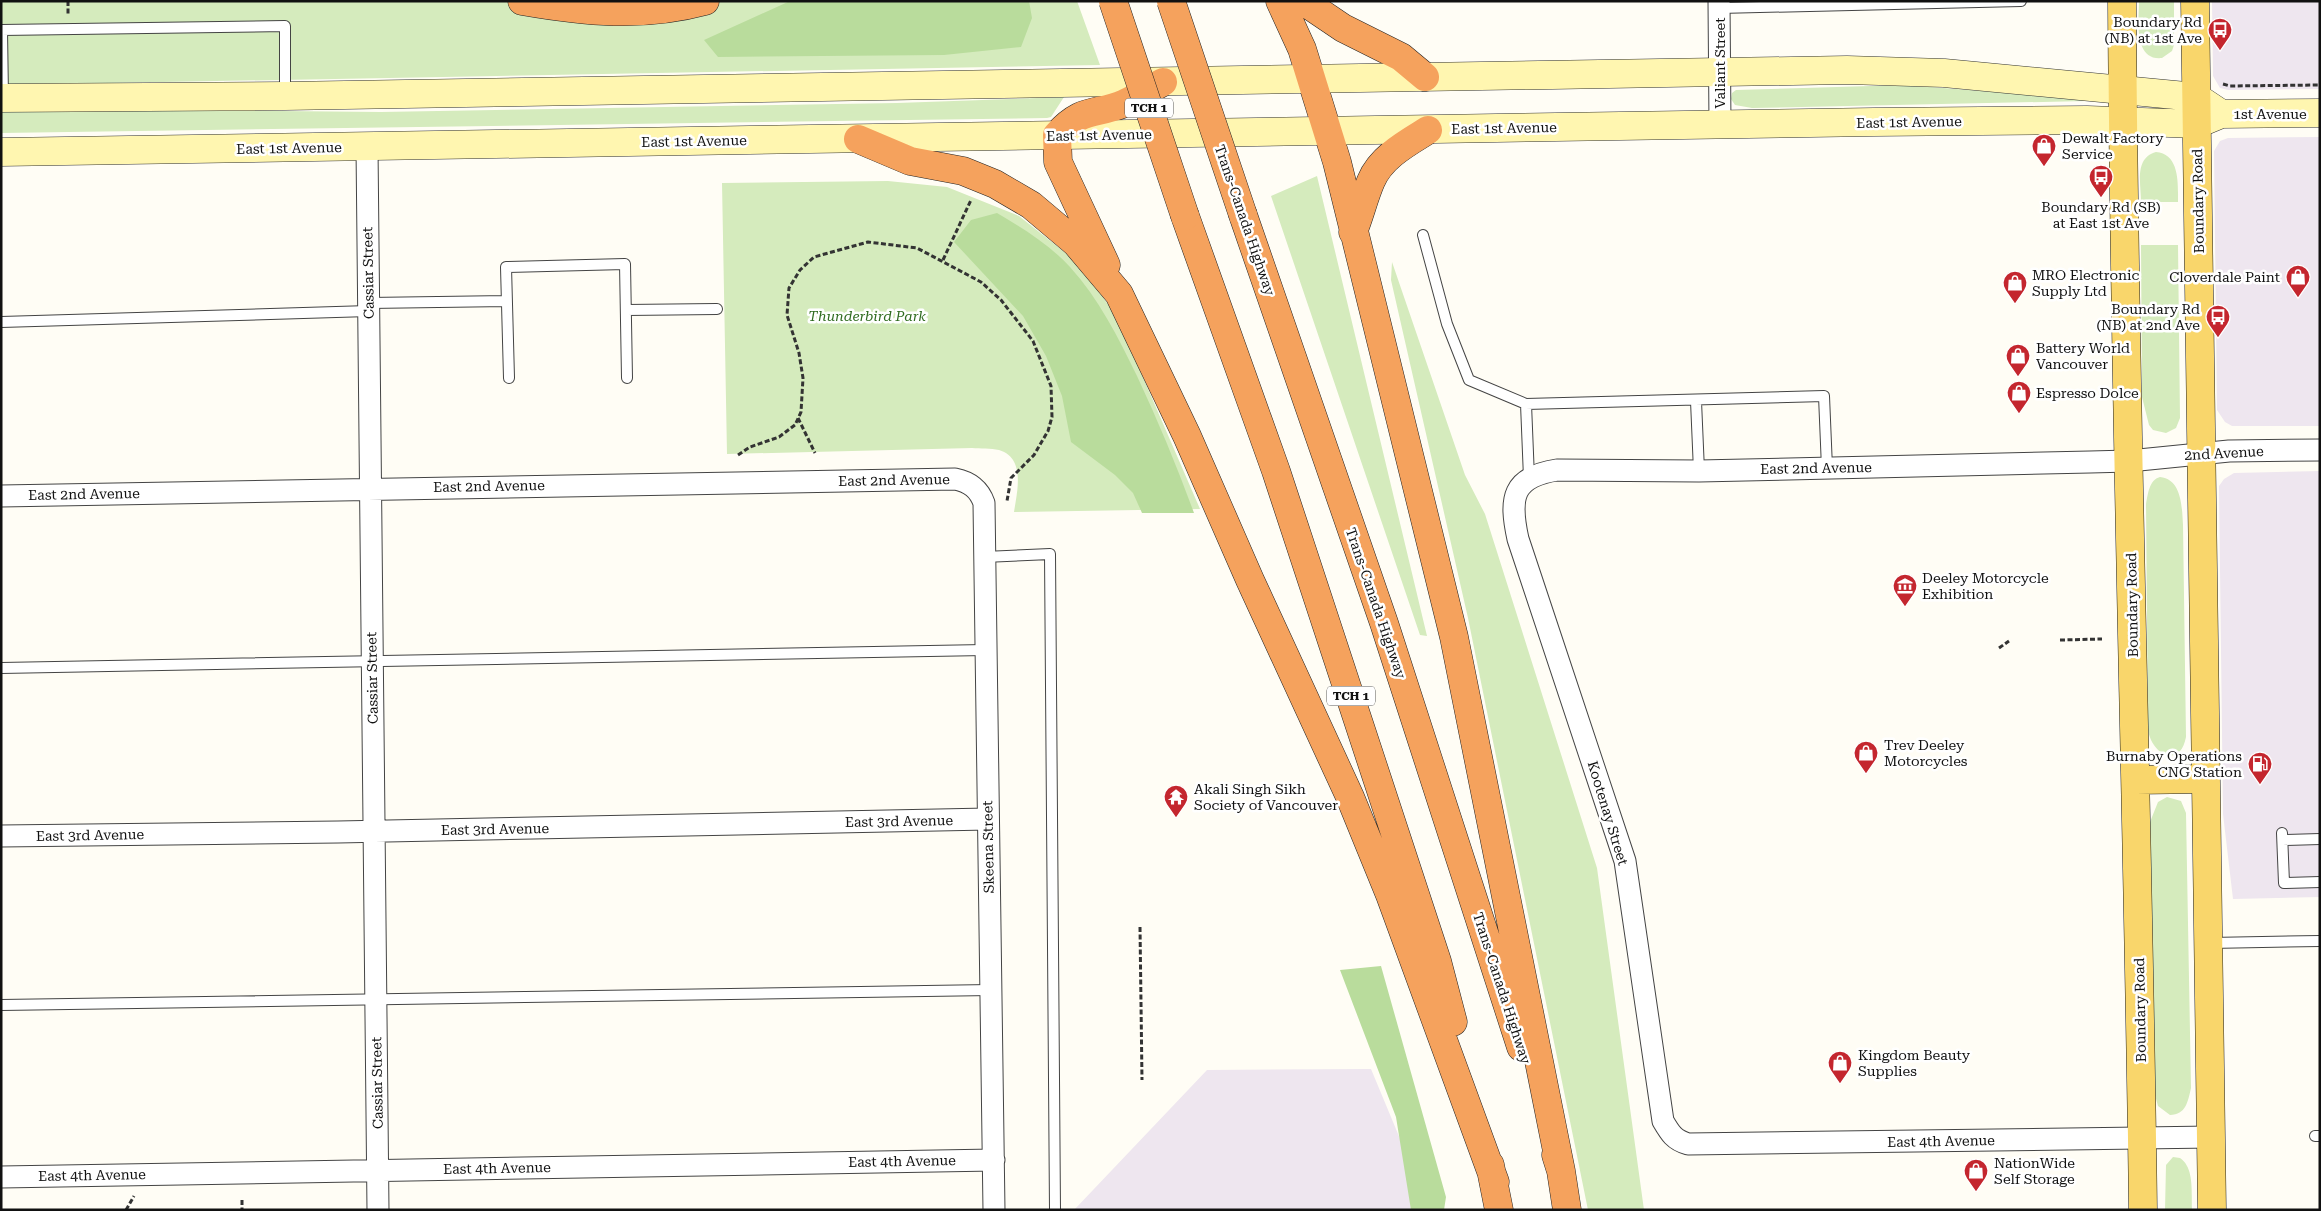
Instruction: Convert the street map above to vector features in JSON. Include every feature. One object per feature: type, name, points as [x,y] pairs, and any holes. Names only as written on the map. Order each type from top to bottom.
[{"type":"highway","points":[[522,1],[563,8],[617,13],[674,10],[705,1]]},
{"type":"highway","name":"TCH 1","points":[[1113,1],[1185,216],[1276,471],[1437,961],[1494,1182],[1499,1210]]},
{"type":"highway","name":"Trans-Canada Highway","points":[[1171,1],[1384,623],[1561,1171],[1567,1210]]},
{"type":"highway","points":[[1280,1],[1302,49],[1327,131],[1454,638],[1561,1171]]},
{"type":"highway","points":[[1303,1],[1343,28],[1401,58],[1425,77]]},
{"type":"highway","points":[[1163,82],[1124,103],[1082,114],[1066,125],[1057,135],[1058,162],[1187,436],[1350,798],[1390,895],[1494,1182]]},
{"type":"highway","points":[[1353,232],[1371,180],[1383,162],[1398,148],[1428,130]]},
{"type":"highway","points":[[858,139],[910,161],[963,171],[995,184],[1031,205],[1076,243],[1120,294]]},
{"type":"main road","name":"Boundary Road","points":[[2122,1],[2123,230],[2136,780],[2143,1210]]},
{"type":"main road","name":"Boundary Road","points":[[2195,1],[2196,97],[2209,119],[2201,454],[2210,943],[2212,1210]]},
{"type":"main road","points":[[2,98],[285,96],[1847,70],[1944,73],[2196,97]]},
{"type":"main road","name":"1st Avenue","points":[[2209,119],[2320,113]]},
{"type":"main road","name":"East 1st Avenue","points":[[1,152],[1720,125],[2087,120],[2123,122],[2209,119]]},
{"type":"main road","points":[[2136,780],[2206,779]]},
{"type":"street","name":"Valiant Street","points":[[1719,5],[1720,125]]},
{"type":"street","name":"Cassiar Street","points":[[367,147],[369,488],[378,1210]]},
{"type":"street","name":"2nd Avenue","points":[[2129,461],[2201,454],[2320,450]]},
{"type":"street","name":"East 2nd Avenue","points":[[1528,478],[1557,470],[1827,468],[2129,461]]},
{"type":"street","name":"Kootenay Street","points":[[1528,478],[1520,487],[1515,497],[1513,513],[1518,538],[1625,861],[1663,1121],[1671,1136]]},
{"type":"street","name":"East 2nd Avenue","points":[[1,496],[955,479],[966,481],[974,488]]},
{"type":"street","name":"Skeena Street","points":[[974,488],[980,494],[984,503],[994,1210]]},
{"type":"street","name":"East 3rd Avenue","points":[[1,836],[374,832],[988,819]]},
{"type":"street","name":"East 4th Avenue","points":[[1671,1136],[1678,1141],[1688,1144],[2212,1137]]},
{"type":"street","name":"East 4th Avenue","points":[[1,1177],[994,1160]]},
{"type":"lane","points":[[1719,5],[2021,1]]},
{"type":"lane","points":[[2,98],[1,30],[285,26],[285,96]]},
{"type":"lane","points":[[1423,234],[1447,324],[1469,380],[1526,404],[1696,401],[1824,396],[1827,468]]},
{"type":"lane","points":[[509,378],[506,267],[625,264],[627,378]]},
{"type":"lane","points":[[1,322],[507,301]]},
{"type":"lane","points":[[626,310],[717,309]]},
{"type":"lane","points":[[1696,401],[1699,470]]},
{"type":"lane","points":[[1526,404],[1528,478]]},
{"type":"lane","points":[[984,557],[1050,554],[1055,1210]]},
{"type":"lane","points":[[1,668],[985,650]]},
{"type":"lane","points":[[2320,838],[2283,836],[2284,883],[2320,882]]},
{"type":"lane","points":[[2210,943],[2320,941]]},
{"type":"lane","points":[[1,1005],[991,990]]},
{"type":"path","points":[[2220,83],[2230,86],[2320,85]]},
{"type":"path","points":[[943,260],[974,194]]},
{"type":"path","points":[[738,455],[750,447],[779,437],[795,425],[798,418],[803,398],[803,378],[799,353],[787,315],[789,288],[800,270],[814,257],[868,242],[918,248],[981,282],[1013,314],[1033,341],[1051,386],[1052,417],[1048,431],[1034,456],[1011,478],[1006,504]]},
{"type":"path","points":[[798,418],[815,453]]},
{"type":"path","points":[[2060,640],[2102,639]]},
{"type":"path","points":[[1999,648],[2009,642]]},
{"type":"path","points":[[1140,928],[1142,1080]]},
{"type":"path","points":[[126,1210],[134,1196]]},
{"type":"path","points":[[242,1200],[242,1210]]},
{"type":"shaded area","points":[[2212,1],[2320,1],[2320,89],[2228,90],[2220,88],[2213,76]]},
{"type":"shaded area","points":[[2320,137],[2320,426],[2232,426],[2225,422],[2217,410],[2214,151],[2220,141],[2228,138]]},
{"type":"shaded area","points":[[2320,471],[2320,897],[2233,899],[2223,814],[2219,486],[2224,479],[2234,473]]},
{"type":"shaded area","points":[[1371,1069],[1413,1170],[1422,1210],[1074,1210],[1207,1070]]},
{"type":"green space","points":[[1,1],[1077,1],[1100,65],[1,85]]},
{"type":"green space","points":[[790,1],[1029,1],[1032,18],[1021,47],[944,55],[718,57],[704,40]]},
{"type":"green space","points":[[2139,1],[2174,1],[2174,45],[2172,51],[2162,58],[2153,57],[2146,53],[2142,46],[2139,28]]},
{"type":"green space","points":[[1904,85],[2085,99],[2086,101],[1752,108],[1735,105],[1731,99],[1732,93],[1736,90]]},
{"type":"green space","points":[[1064,97],[1051,117],[1047,118],[1,133],[1,108],[381,112],[897,103]]},
{"type":"green space","points":[[2156,152],[2170,158],[2174,164],[2178,202],[2141,202],[2140,172],[2144,160]]},
{"type":"green space","points":[[1317,176],[1427,636],[1420,635],[1271,196]]},
{"type":"green space","name":"Thunderbird Park","points":[[888,181],[947,187],[1019,216],[1077,262],[1110,307],[1132,352],[1200,509],[1014,512],[1018,486],[1016,468],[1008,454],[993,449],[727,454],[722,183]]},
{"type":"green space","points":[[997,213],[1035,237],[1062,259],[1099,305],[1123,347],[1145,393],[1194,513],[1142,513],[1133,493],[1115,475],[1071,442],[1062,396],[1046,356],[1023,316],[954,242],[971,220]]},
{"type":"green space","points":[[2141,245],[2178,245],[2180,418],[2176,428],[2166,433],[2153,430],[2149,425],[2142,397]]},
{"type":"green space","points":[[1392,262],[1465,475],[1485,514],[1597,868],[1644,1210],[1588,1210],[1468,618],[1391,280]]},
{"type":"green space","points":[[2160,477],[2173,483],[2177,489],[2181,503],[2183,525],[2186,737],[2183,747],[2178,753],[2172,755],[2160,752],[2151,739],[2148,730],[2146,504],[2151,484]]},
{"type":"green space","points":[[2167,797],[2181,801],[2186,813],[2191,1088],[2183,1110],[2180,1113],[2170,1115],[2158,1106],[2153,1088],[2150,822],[2158,802]]},
{"type":"green space","points":[[1381,966],[1446,1197],[1444,1210],[1411,1210],[1396,1117],[1340,970]]},
{"type":"green space","points":[[2173,1157],[2180,1158],[2188,1168],[2191,1182],[2192,1210],[2165,1210],[2166,1165]]},
{"type":"place","name":"Boundary Rd (NB) at 1st Ave","points":[[2220,51]]},
{"type":"place","name":"Dewalt Factory Service","points":[[2044,167]]},
{"type":"place","name":"Boundary Rd (SB) at East 1st Ave","points":[[2101,198]]},
{"type":"place","name":"Cloverdale Paint","points":[[2298,298]]},
{"type":"place","name":"MRO Electronic Supply Ltd","points":[[2015,304]]},
{"type":"place","name":"Boundary Rd (NB) at 2nd Ave","points":[[2218,338]]},
{"type":"place","name":"Battery World Vancouver","points":[[2018,377]]},
{"type":"place","name":"Espresso Dolce","points":[[2019,414]]},
{"type":"place","name":"Deeley Motorcycle Exhibition","points":[[1905,607]]},
{"type":"place","name":"Trev Deeley Motorcycles","points":[[1866,774]]},
{"type":"place","name":"Burnaby Operations CNG Station","points":[[2260,785]]},
{"type":"place","name":"Akali Singh Sikh Society of Vancouver","points":[[1176,818]]},
{"type":"place","name":"Kingdom Beauty Supplies","points":[[1840,1084]]},
{"type":"place","name":"NationWide Self Storage","points":[[1976,1192]]}]
